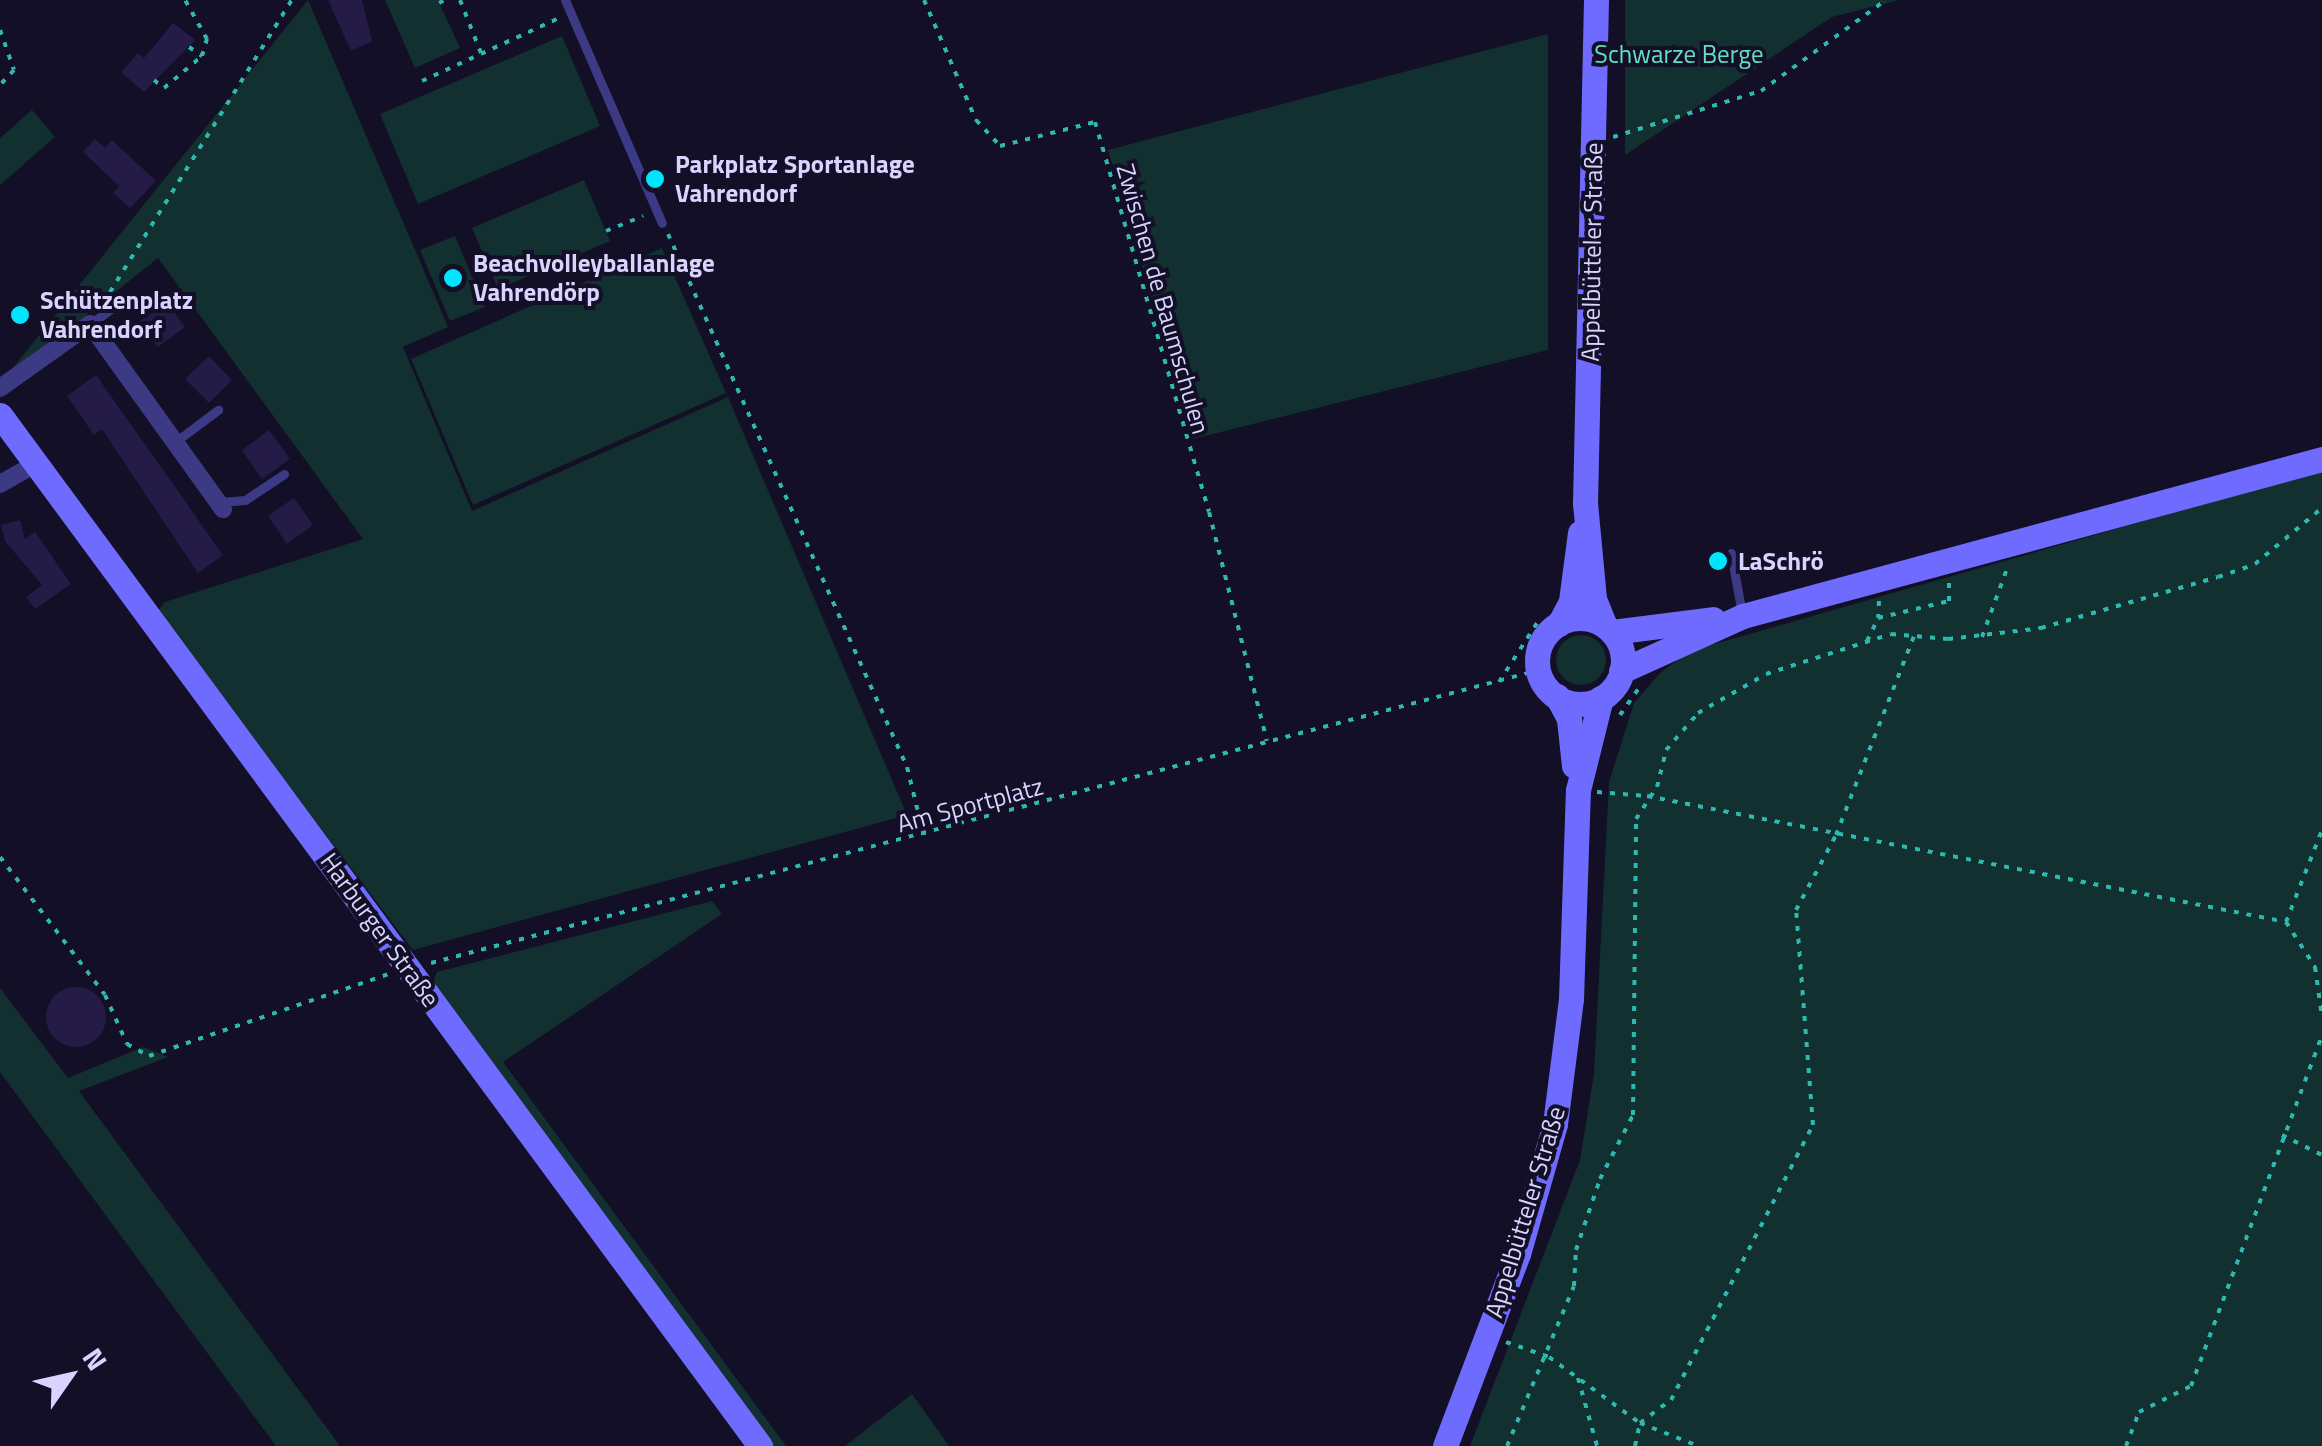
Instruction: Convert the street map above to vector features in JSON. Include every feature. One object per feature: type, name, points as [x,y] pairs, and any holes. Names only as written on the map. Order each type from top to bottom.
[{"type":"main road","name":"Appelbütteler Straße","points":[[1552,617],[1571,601],[1585,503],[1596,0]]},
{"type":"main road","name":"Harburger Straße","points":[[0,415],[402,971],[760,1446]]},
{"type":"main road","points":[[1742,616],[1622,672],[1600,698],[1579,703],[1557,696],[1539,670],[1541,644],[1552,617],[1581,618],[1609,629],[1742,616],[2322,460]]},
{"type":"main road","name":"Appelbütteler Straße","points":[[1585,503],[1594,599],[1609,629]]},
{"type":"main road","points":[[1609,629],[1622,651],[1622,672]]},
{"type":"main road","name":"Appelbütteler Straße","points":[[1557,696],[1569,719],[1590,792]]},
{"type":"main road","name":"Appelbütteler Straße","points":[[1444,1446],[1488,1336],[1542,1176],[1562,1087],[1600,698]]},
{"type":"street","points":[[0,388],[90,324],[220,506]]},
{"type":"street","points":[[0,484],[37,463]]},
{"type":"lane","points":[[565,0],[662,223]]},
{"type":"lane","points":[[90,324],[126,298]]},
{"type":"lane","points":[[174,442],[218,410]]},
{"type":"lane","points":[[220,506],[244,500],[284,474]]},
{"type":"lane","points":[[1730,553],[1742,616]]},
{"type":"path","points":[[154,80],[164,88],[202,56],[207,39],[186,0]]},
{"type":"path","points":[[90,324],[292,0]]},
{"type":"path","points":[[460,0],[481,53]]},
{"type":"path","name":"Zwischen de Baumschulen","points":[[924,0],[976,120],[1000,146],[1095,122],[1209,512],[1267,741]]},
{"type":"path","points":[[1594,143],[1761,91],[1886,0]]},
{"type":"path","points":[[422,81],[570,14]]},
{"type":"path","points":[[0,30],[14,70],[0,85]]},
{"type":"path","points":[[189,47],[202,56]]},
{"type":"path","points":[[606,231],[656,210]]},
{"type":"path","points":[[662,223],[907,767],[924,836]]},
{"type":"path","points":[[1507,1446],[1549,1357],[1600,1180],[1633,1115],[1632,845],[1647,796],[1656,787],[1666,750],[1698,713],[1766,674],[1866,644],[1915,633],[1982,636],[2041,628],[2255,564],[2322,508]]},
{"type":"path","points":[[1982,636],[2014,543]]},
{"type":"path","points":[[1878,618],[1949,601],[1948,561]]},
{"type":"path","points":[[1866,644],[1878,618],[1879,580]]},
{"type":"path","points":[[1499,682],[1552,617]]},
{"type":"path","points":[[1636,1446],[1640,1422],[1671,1400],[1812,1125],[1796,910],[1836,835],[1915,633]]},
{"type":"path","name":"Am Sportplatz","points":[[0,857],[105,996],[127,1044],[149,1056],[402,971],[924,836],[1539,670]]},
{"type":"path","points":[[1590,792],[1647,796],[2286,922],[2319,968],[2322,1017]]},
{"type":"path","points":[[2286,922],[2322,830]]},
{"type":"path","points":[[2126,1446],[2139,1412],[2191,1386],[2280,1134],[2322,1035]]},
{"type":"path","points":[[2280,1134],[2322,1155]]},
{"type":"path","points":[[1488,1336],[1549,1357],[1640,1422],[1698,1446]]},
{"type":"path","points":[[1578,1378],[1597,1446]]},
{"type":"green space","points":[[308,0],[448,327],[403,347],[472,511],[728,397],[907,815],[413,950],[157,612],[165,602],[363,539],[158,258],[0,384]]},
{"type":"green space","points":[[385,0],[438,0],[460,48],[415,68]]},
{"type":"green space","name":"Schwarze Berge","points":[[1625,0],[1899,0],[1832,17],[1625,155]]},
{"type":"green space","points":[[1548,34],[1548,350],[1193,439],[1108,150]]},
{"type":"green space","points":[[562,36],[600,126],[418,204],[380,114]]},
{"type":"green space","points":[[32,110],[55,137],[0,185],[0,138]]},
{"type":"green space","points":[[584,180],[610,241],[498,289],[472,228]]},
{"type":"green space","name":"Beachvolleyballanlage Vahrendörp","points":[[455,236],[485,307],[450,321],[420,250]]},
{"type":"green space","points":[[662,248],[726,393],[473,505],[411,359]]},
{"type":"green space","points":[[2322,470],[2322,1446],[1470,1446],[1580,1160],[1594,1073],[1609,782],[1634,703],[1660,673],[1690,651]]},
{"type":"green space","points":[[1581,635],[1599,642],[1606,660],[1599,678],[1581,685],[1563,678],[1556,660],[1563,642]]},
{"type":"green space","points":[[712,901],[722,914],[503,1062],[786,1446],[773,1446],[433,982],[437,972]]},
{"type":"green space","points":[[0,988],[68,1078],[143,1047],[168,1057],[79,1091],[340,1446],[276,1446],[0,1072]]},
{"type":"green space","points":[[912,1394],[949,1446],[845,1446]]},
{"type":"building","points":[[328,0],[362,0],[372,41],[351,51]]},
{"type":"building","points":[[173,23],[195,40],[144,92],[121,72],[138,53],[144,58]]},
{"type":"building","points":[[95,139],[105,148],[112,140],[156,181],[130,208],[113,193],[119,186],[83,152]]},
{"type":"building","points":[[167,302],[185,327],[158,347],[139,322]]},
{"type":"building","points":[[209,356],[232,380],[209,403],[185,379]]},
{"type":"building","points":[[96,375],[223,555],[198,573],[102,429],[94,435],[67,396]]},
{"type":"building","points":[[269,430],[290,459],[262,479],[242,450]]},
{"type":"building","points":[[294,498],[313,525],[287,544],[268,516]]},
{"type":"building","points":[[20,520],[25,539],[35,532],[71,584],[35,609],[26,597],[42,585],[5,541],[1,525]]},
{"type":"building","points":[[76,987],[97,996],[106,1017],[97,1038],[76,1047],[55,1038],[46,1017],[55,996]]},
{"type":"place","name":"Parkplatz Sportanlage Vahrendorf","points":[[655,179]]},
{"type":"place","name":"Beachvolleyballanlage Vahrendörp","points":[[453,278]]},
{"type":"place","name":"Schützenplatz Vahrendorf","points":[[20,315]]},
{"type":"place","name":"LaSchrö","points":[[1718,561]]}]
